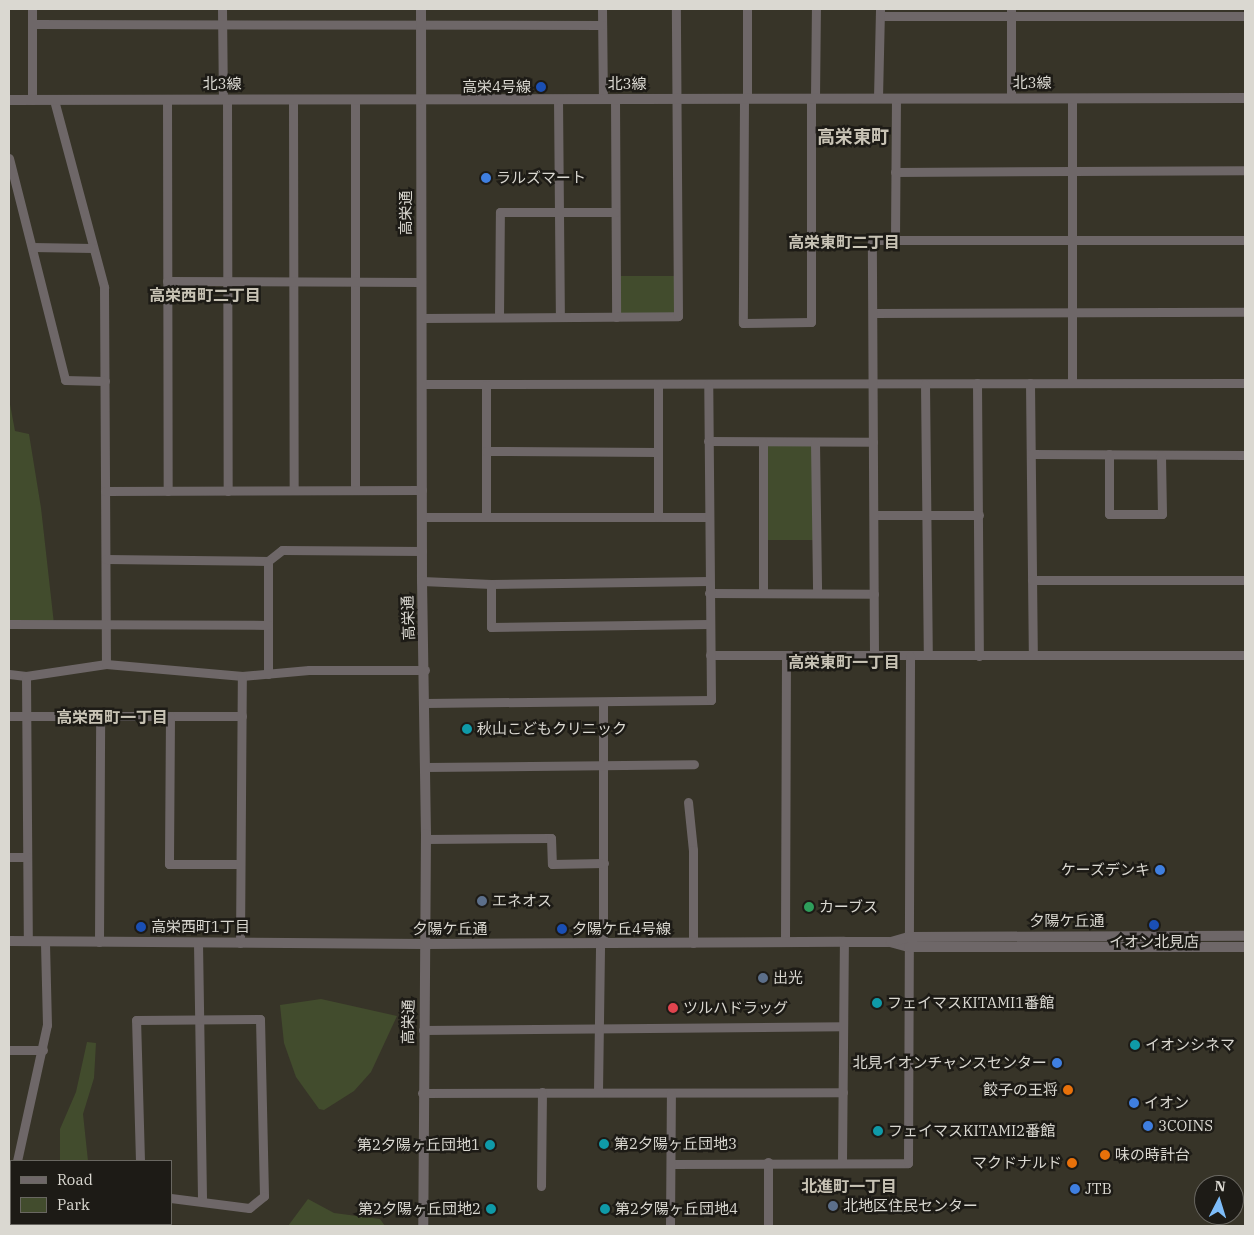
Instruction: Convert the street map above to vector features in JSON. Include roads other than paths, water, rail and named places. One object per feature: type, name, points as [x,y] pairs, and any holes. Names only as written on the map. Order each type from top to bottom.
[{"type":"street","points":[[32,9],[32,100]]},
{"type":"street","points":[[222,9],[225,99],[228,491]]},
{"type":"street","name":"高栄通","points":[[421,9],[422,581],[426,767],[422,1093],[423,1226]]},
{"type":"street","points":[[602,9],[602,98]]},
{"type":"street","points":[[421,318],[678,316],[676,9]]},
{"type":"street","points":[[747,9],[743,323],[811,322],[813,98],[816,9]]},
{"type":"street","points":[[878,98],[880,12],[1245,16]]},
{"type":"street","points":[[1011,13],[1011,98]]},
{"type":"street","points":[[32,24],[602,25]]},
{"type":"street","points":[[354,98],[356,490]]},
{"type":"street","points":[[895,240],[896,98]]},
{"type":"street","points":[[1072,98],[1072,383]]},
{"type":"street","name":"北3線","points":[[9,100],[1245,98]]},
{"type":"street","points":[[167,99],[168,491]]},
{"type":"street","points":[[558,99],[560,317]]},
{"type":"street","points":[[615,99],[616,317]]},
{"type":"street","points":[[54,100],[104,287],[106,664]]},
{"type":"street","points":[[293,100],[294,490]]},
{"type":"street","points":[[9,158],[66,380],[105,381]]},
{"type":"street","points":[[895,172],[1245,170]]},
{"type":"street","points":[[499,317],[500,212],[615,212]]},
{"type":"street","points":[[874,655],[872,240],[1245,240]]},
{"type":"street","points":[[32,247],[93,248]]},
{"type":"street","points":[[167,281],[356,280],[421,282]]},
{"type":"street","points":[[873,313],[1245,312]]},
{"type":"street","points":[[1030,383],[1034,655]]},
{"type":"street","points":[[421,384],[1245,383]]},
{"type":"street","points":[[658,384],[658,517]]},
{"type":"street","points":[[425,703],[603,703],[711,700],[708,581],[708,384]]},
{"type":"street","points":[[925,384],[928,655]]},
{"type":"street","points":[[977,384],[979,656]]},
{"type":"street","points":[[486,385],[486,517]]},
{"type":"street","points":[[708,441],[873,442]]},
{"type":"street","points":[[763,442],[763,593]]},
{"type":"street","points":[[816,442],[817,593]]},
{"type":"street","points":[[486,451],[658,452]]},
{"type":"street","points":[[1031,454],[1245,454]]},
{"type":"street","points":[[1109,454],[1109,514],[1162,514],[1161,455]]},
{"type":"street","points":[[105,490],[422,490]]},
{"type":"street","points":[[874,515],[979,515]]},
{"type":"street","points":[[422,517],[708,517]]},
{"type":"street","points":[[106,559],[268,561],[282,550],[422,551]]},
{"type":"street","points":[[268,561],[268,674]]},
{"type":"street","points":[[1032,580],[1245,580]]},
{"type":"street","points":[[422,581],[491,584],[708,581]]},
{"type":"street","points":[[491,584],[491,627],[709,624]]},
{"type":"street","points":[[709,593],[874,594]]},
{"type":"street","points":[[9,624],[268,625]]},
{"type":"street","points":[[710,655],[1245,655]]},
{"type":"street","points":[[785,942],[786,655]]},
{"type":"street","points":[[671,1164],[768,1162],[908,1163],[910,656]]},
{"type":"street","points":[[9,674],[26,676],[106,664],[242,676],[309,670],[425,670]]},
{"type":"street","points":[[26,676],[28,716],[28,941]]},
{"type":"street","points":[[240,943],[242,676]]},
{"type":"street","points":[[598,1092],[604,864],[603,703]]},
{"type":"street","points":[[9,716],[242,716]]},
{"type":"street","points":[[99,942],[100,716]]},
{"type":"street","points":[[170,716],[169,864],[240,864]]},
{"type":"street","points":[[426,767],[694,764]]},
{"type":"street","points":[[688,802],[693,850],[693,943]]},
{"type":"street","points":[[426,839],[551,838],[552,864],[604,864]]},
{"type":"street","points":[[9,856],[27,857]]},
{"type":"street","name":"夕陽ケ丘通","points":[[909,942],[1245,936]]},
{"type":"street","name":"夕陽ケ丘通","points":[[9,941],[425,944],[909,942],[1245,947]]},
{"type":"street","points":[[17,1160],[47,1025],[44,941]]},
{"type":"street","points":[[842,1162],[844,942]]},
{"type":"street","points":[[198,943],[202,1201]]},
{"type":"street","points":[[140,1160],[136,1020],[260,1019],[264,1196],[249,1208],[172,1198]]},
{"type":"street","points":[[423,1030],[599,1030],[843,1026]]},
{"type":"street","points":[[9,1050],[43,1050]]},
{"type":"street","points":[[540,1186],[542,1092]]},
{"type":"street","points":[[670,1226],[671,1092]]},
{"type":"street","points":[[422,1093],[843,1092]]},
{"type":"street","points":[[768,1162],[768,1226]]},
{"type":"place","name":"高栄4号線","points":[[541,87]]},
{"type":"place","name":"ラルズマート","points":[[486,178]]},
{"type":"place","name":"秋山こどもクリニック","points":[[467,729]]},
{"type":"place","name":"ケーズデンキ","points":[[1160,870]]},
{"type":"place","name":"エネオス","points":[[482,901]]},
{"type":"place","name":"カーブス","points":[[809,907]]},
{"type":"place","name":"イオン北見店","points":[[1154,925]]},
{"type":"place","name":"高栄西町1丁目","points":[[141,927]]},
{"type":"place","name":"夕陽ケ丘4号線","points":[[562,929]]},
{"type":"place","name":"出光","points":[[763,978]]},
{"type":"place","name":"フェイマスKITAMI1番館","points":[[877,1003]]},
{"type":"place","name":"ツルハドラッグ","points":[[673,1008]]},
{"type":"place","name":"イオンシネマ","points":[[1135,1045]]},
{"type":"place","name":"北見イオンチャンスセンター","points":[[1057,1063]]},
{"type":"place","name":"餃子の王将","points":[[1068,1090]]},
{"type":"place","name":"イオン","points":[[1134,1103]]},
{"type":"place","name":"3COINS","points":[[1148,1126]]},
{"type":"place","name":"フェイマスKITAMI2番館","points":[[878,1131]]},
{"type":"place","name":"第2夕陽ヶ丘団地3","points":[[604,1144]]},
{"type":"place","name":"第2夕陽ヶ丘団地1","points":[[490,1145]]},
{"type":"place","name":"味の時計台","points":[[1105,1155]]},
{"type":"place","name":"マクドナルド","points":[[1072,1163]]},
{"type":"place","name":"JTB","points":[[1075,1189]]},
{"type":"place","name":"北地区住民センター","points":[[833,1206]]},
{"type":"place","name":"第2夕陽ヶ丘団地2","points":[[491,1209]]},
{"type":"place","name":"第2夕陽ヶ丘団地4","points":[[605,1209]]},
{"type":"district","name":"高栄東町","points":[[853,137]]},
{"type":"district","name":"高栄東町二丁目","points":[[844,242]]},
{"type":"district","name":"高栄西町二丁目","points":[[205,295]]},
{"type":"district","name":"高栄東町一丁目","points":[[844,662]]},
{"type":"district","name":"高栄西町一丁目","points":[[112,717]]},
{"type":"district","name":"北進町一丁目","points":[[849,1186]]}]
